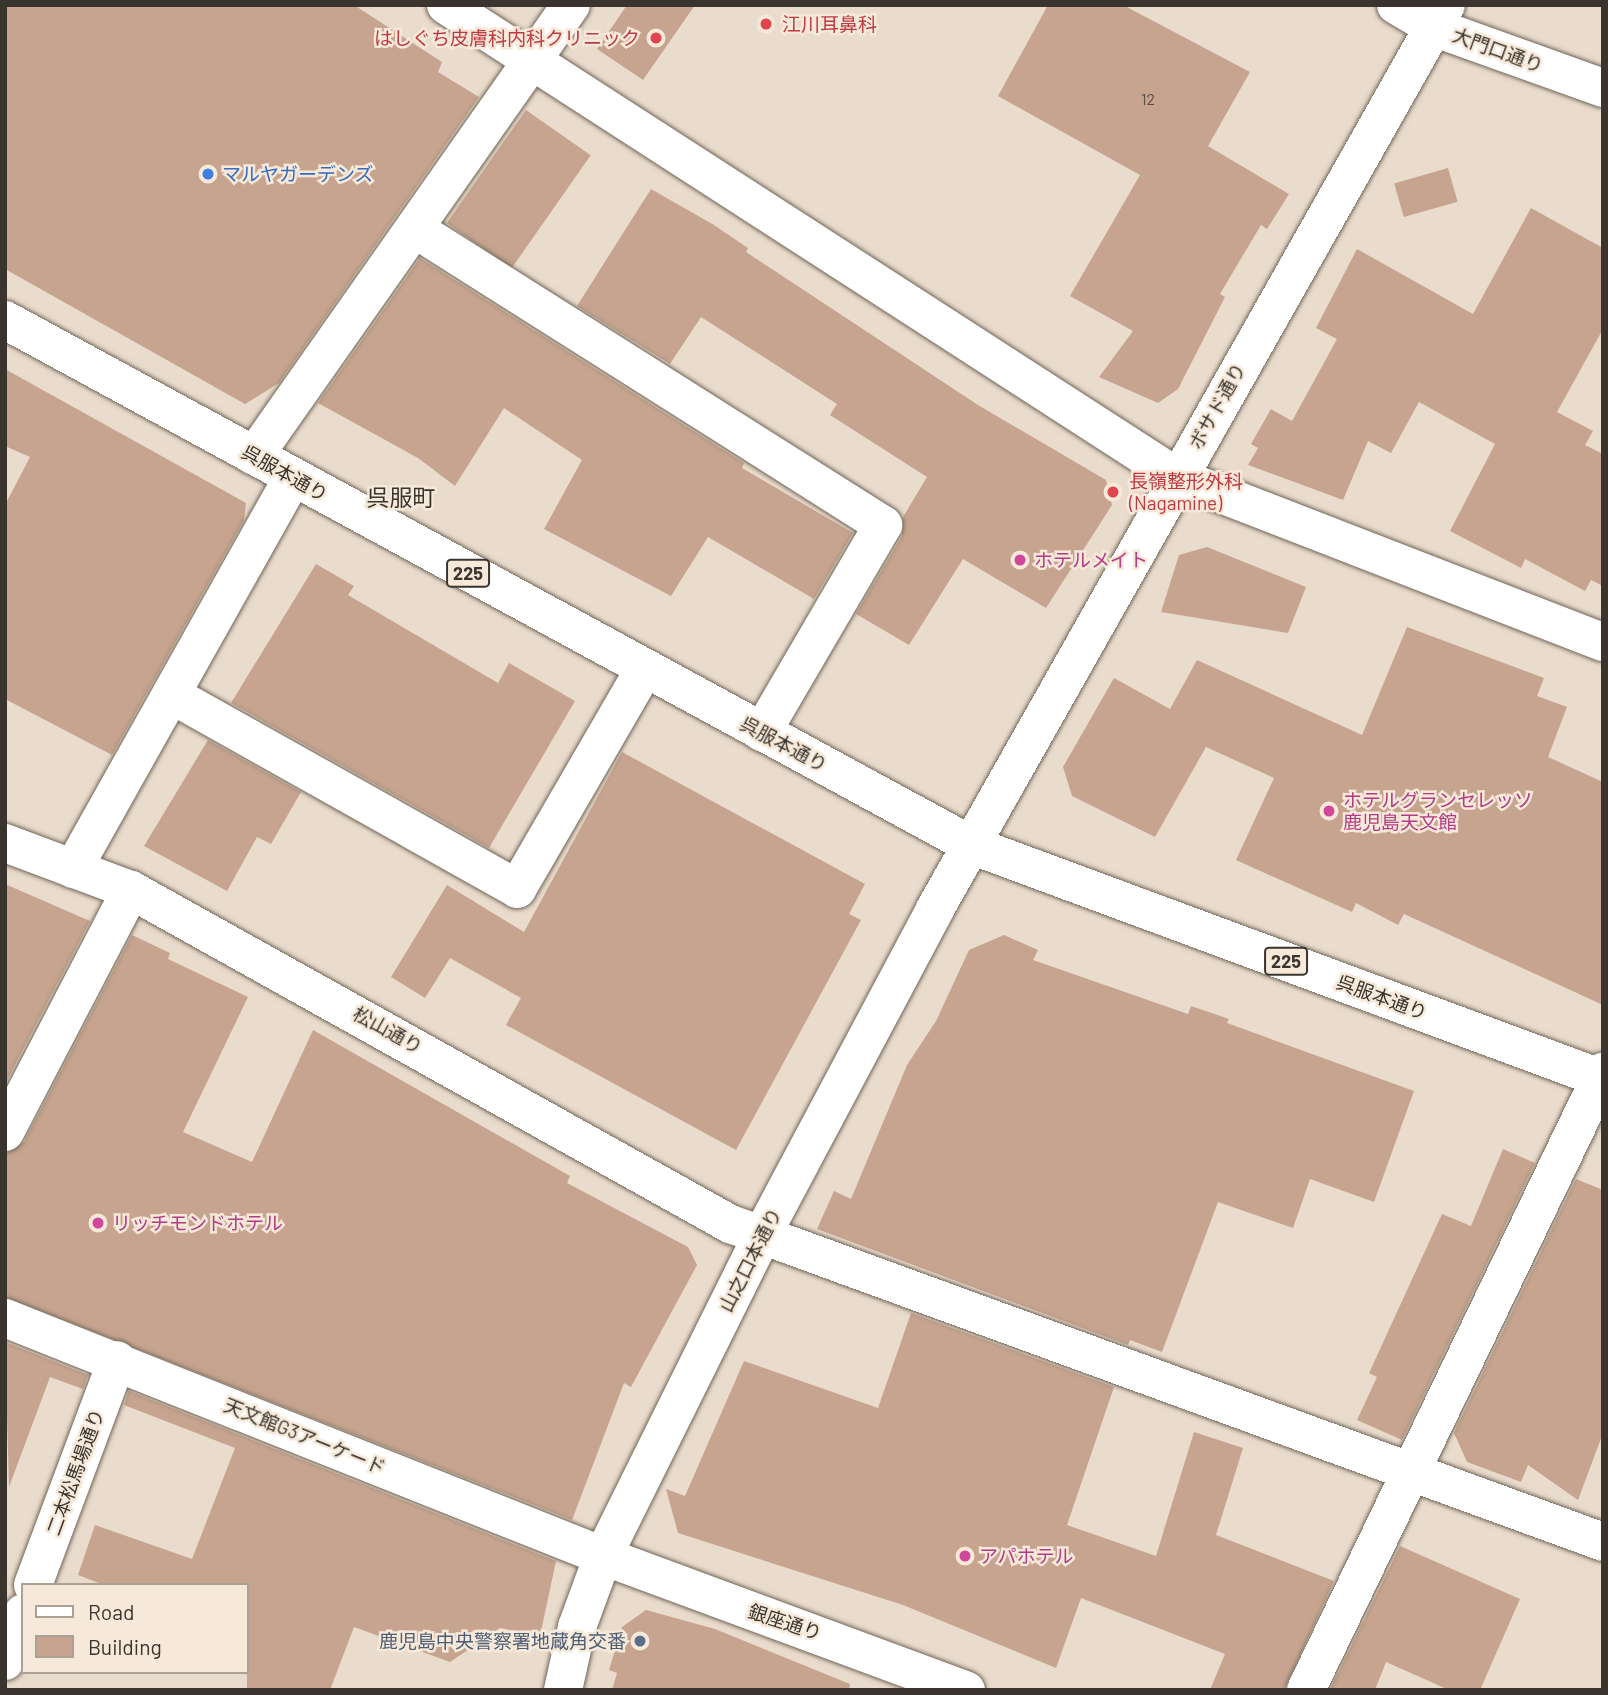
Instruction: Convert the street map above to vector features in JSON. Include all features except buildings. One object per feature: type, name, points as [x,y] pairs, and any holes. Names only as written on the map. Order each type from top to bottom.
[{"type":"main road","points":[[446,5],[530,62],[1177,477],[1603,642]]},
{"type":"main road","points":[[254,456],[571,5]]},
{"type":"main road","name":"大門口通り","points":[[1396,5],[1440,16],[1603,88]]},
{"type":"main road","name":"ボサド通り","points":[[971,845],[1440,16]]},
{"type":"main road","points":[[415,229],[883,526],[762,732]]},
{"type":"main road","name":"呉服本通り","points":[[5,320],[971,845],[1602,1076]]},
{"type":"main road","points":[[74,869],[292,478]]},
{"type":"main road","points":[[172,695],[517,889],[645,668]]},
{"type":"main road","name":"松山通り","points":[[5,843],[131,890],[730,1223],[1603,1542]]},
{"type":"main road","name":"山之口本通り","points":[[563,1690],[577,1628],[603,1556],[762,1235],[971,845]]},
{"type":"main road","points":[[5,1132],[131,890]]},
{"type":"main road","points":[[1306,1690],[1602,1076]]},
{"type":"main road","name":"天文館G3アーケード","points":[[5,1318],[117,1360],[603,1556]]},
{"type":"main road","name":"二本松馬場通り","points":[[34,1583],[117,1360]]},
{"type":"main road","name":"銀座通り","points":[[603,1556],[966,1690]]},
{"type":"main road","points":[[6,1657],[21,1618]]},
{"type":"place","name":"江川耳鼻科","points":[[766,24]]},
{"type":"place","name":"はしぐち皮膚科内科クリニック","points":[[656,38]]},
{"type":"place","name":"マルヤガーデンズ","points":[[208,174]]},
{"type":"place","name":"長嶺整形外科 (Nagamine)","points":[[1113,492]]},
{"type":"place","name":"ホテルメイト","points":[[1020,560]]},
{"type":"place","name":"ホテルグランセレッソ 鹿児島天文館","points":[[1329,811]]},
{"type":"place","name":"リッチモンドホテル","points":[[98,1223]]},
{"type":"place","name":"アパホテル","points":[[965,1556]]},
{"type":"place","name":"鹿児島中央警察署地蔵角交番","points":[[640,1641]]},
{"type":"district","name":"呉服町","points":[[401,497]]}]
